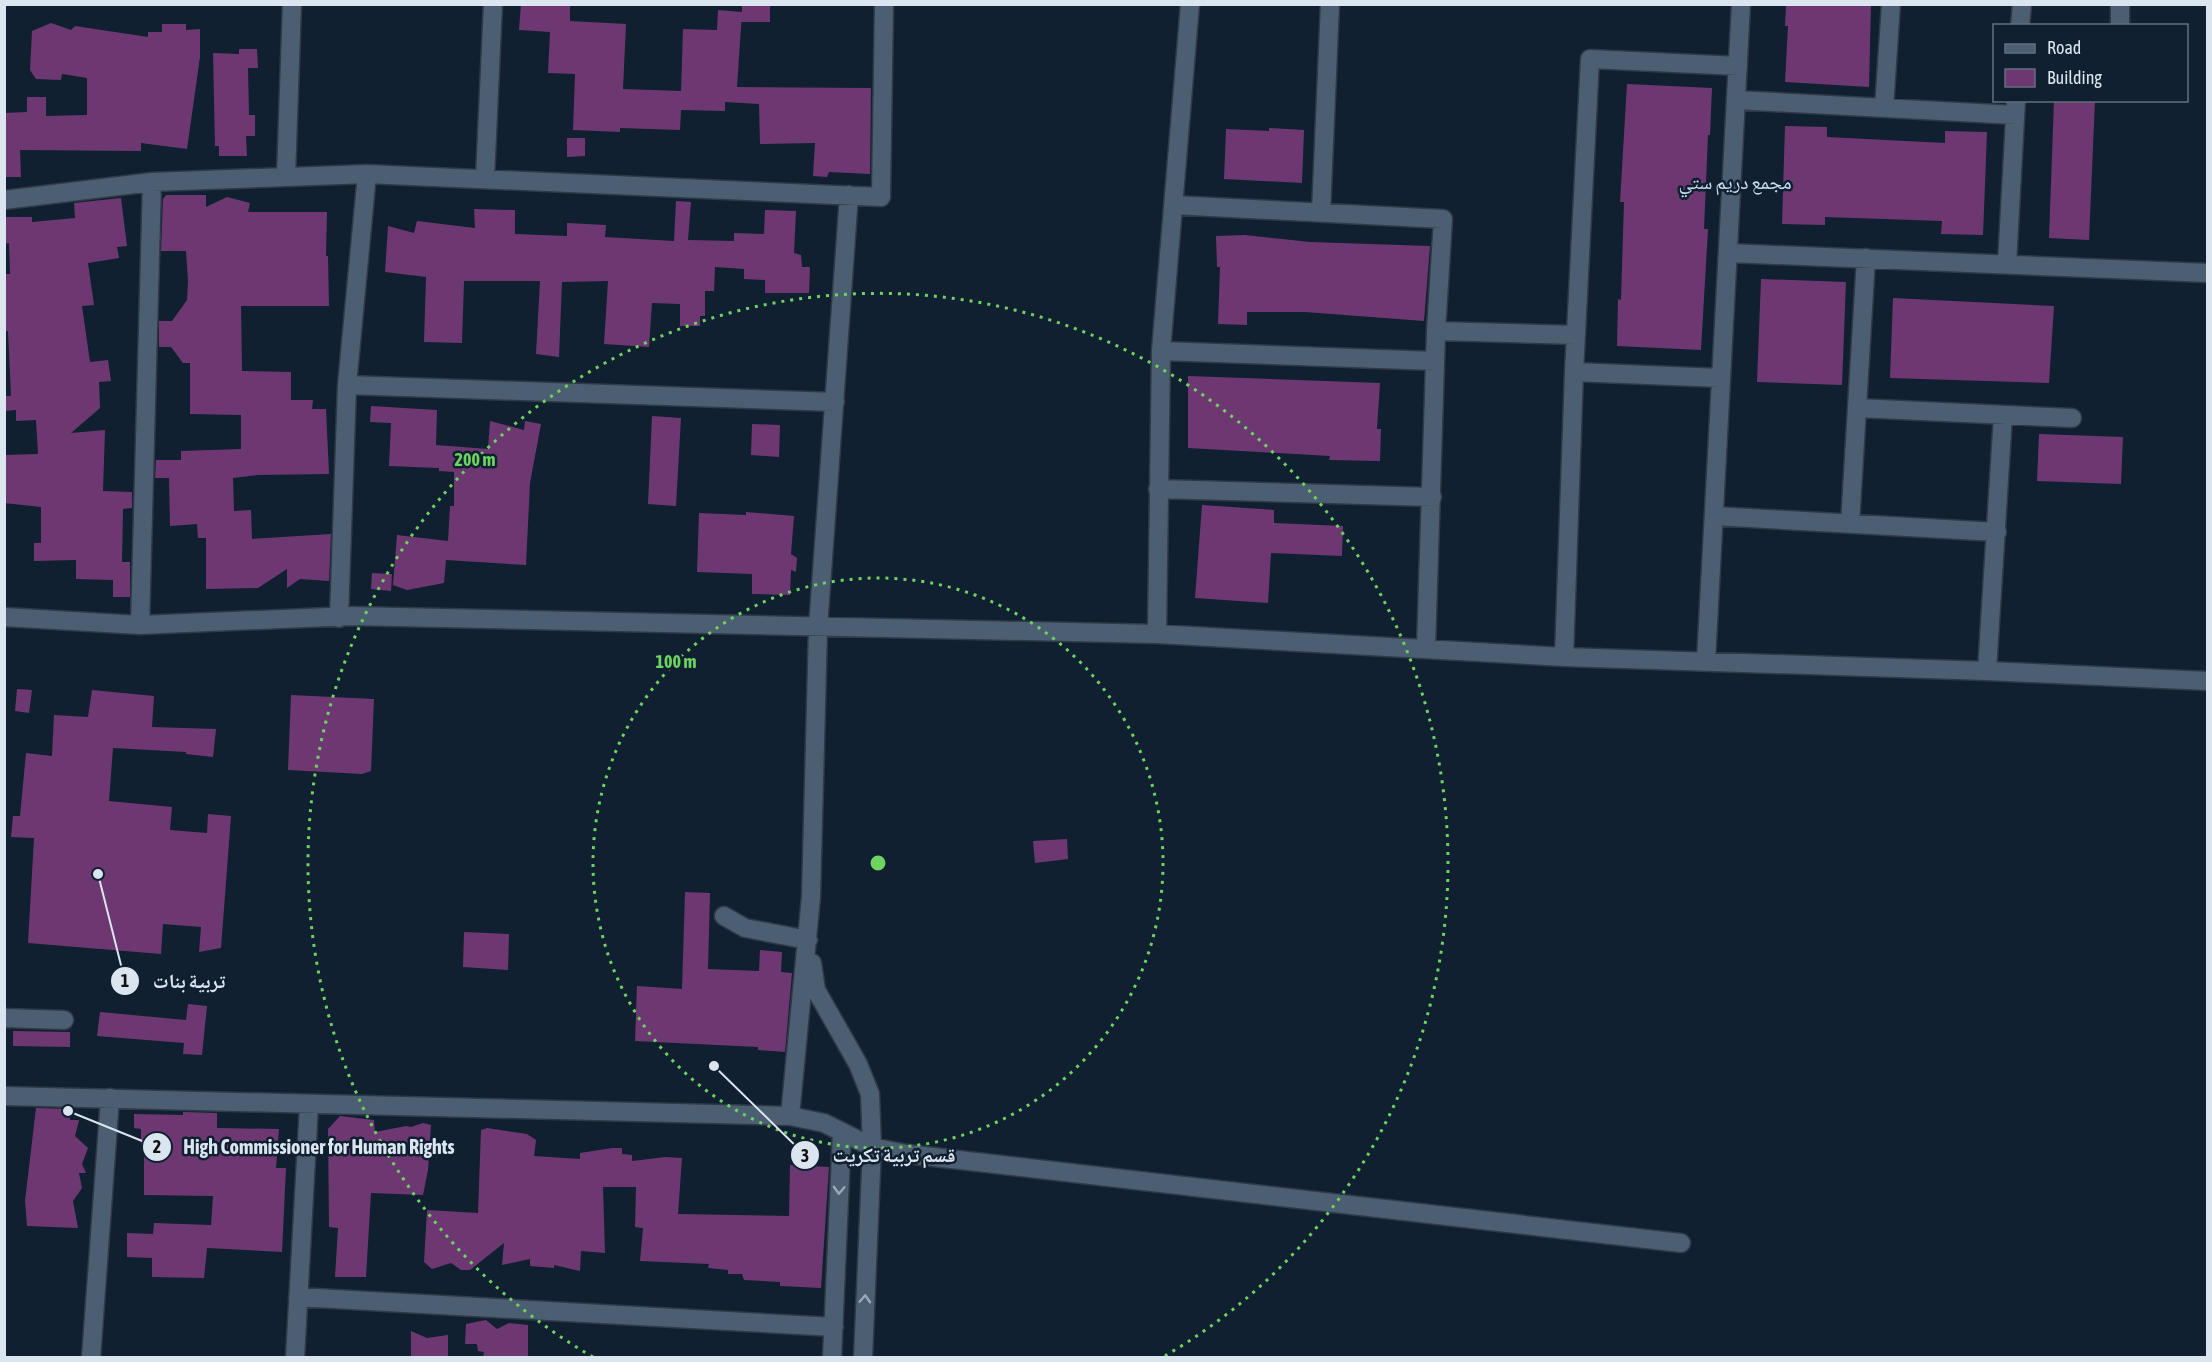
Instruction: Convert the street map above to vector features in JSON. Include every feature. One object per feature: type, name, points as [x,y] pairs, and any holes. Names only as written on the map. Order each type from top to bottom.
[{"type":"street","points":[[286,176],[291,4]]},
{"type":"street","points":[[485,178],[493,4]]},
{"type":"street","points":[[4,200],[152,182],[367,174],[881,197],[884,4]]},
{"type":"street","points":[[1157,634],[1161,351],[1190,4]]},
{"type":"street","points":[[1321,212],[1330,4]]},
{"type":"street","points":[[1706,662],[1741,4]]},
{"type":"street","points":[[1884,108],[1891,4]]},
{"type":"street","points":[[2020,24],[2022,4]]},
{"type":"street","points":[[2120,24],[2121,4]]},
{"type":"street","points":[[1564,657],[1575,335],[1590,59],[1738,66]]},
{"type":"street","points":[[1736,100],[1884,108],[2016,108],[2007,264]]},
{"type":"street","points":[[339,618],[347,385],[367,174]]},
{"type":"street","points":[[140,626],[152,182]]},
{"type":"street","points":[[790,1116],[808,940],[818,628],[849,195]]},
{"type":"street","points":[[1173,205],[1443,219],[1436,331],[1426,648]]},
{"type":"street","points":[[1728,253],[2208,273]]},
{"type":"street","points":[[1850,524],[1866,258]]},
{"type":"street","points":[[1436,331],[1575,335]]},
{"type":"street","points":[[1161,351],[1435,362]]},
{"type":"street","points":[[1574,372],[1721,378]]},
{"type":"street","points":[[347,385],[835,402]]},
{"type":"street","points":[[1857,408],[2072,417]]},
{"type":"street","points":[[1987,671],[2003,414]]},
{"type":"street","points":[[1158,489],[1432,497]]},
{"type":"street","points":[[1714,516],[1997,532]]},
{"type":"street","points":[[4,617],[140,626],[339,618],[1157,634],[1564,657],[2208,681]]},
{"type":"street","points":[[724,916],[745,928],[808,940]]},
{"type":"street","points":[[808,940],[816,990],[858,1064],[870,1094],[872,1147],[863,1358]]},
{"type":"street","points":[[4,1018],[64,1020]]},
{"type":"street","points":[[4,1095],[309,1105],[790,1116],[824,1123],[872,1147],[924,1156],[1681,1242]]},
{"type":"street","points":[[91,1358],[110,1098]]},
{"type":"street","points":[[295,1358],[309,1105]]},
{"type":"street","points":[[832,1358],[842,1132]]},
{"type":"street","points":[[298,1297],[834,1327]]},
{"type":"building","points":[[521,4],[570,4],[570,21],[626,24],[623,89],[681,91],[683,29],[717,30],[718,10],[742,12],[742,4],[770,4],[770,22],[741,22],[737,87],[871,88],[870,174],[829,172],[827,177],[813,176],[815,143],[760,144],[759,104],[725,102],[725,111],[681,110],[680,130],[620,128],[620,132],[573,130],[575,74],[548,73],[550,32],[519,30]]},
{"type":"building","points":[[1786,4],[1871,4],[1869,87],[1785,82],[1788,26],[1785,26]]},
{"type":"building","points":[[51,23],[71,30],[75,26],[148,37],[148,32],[162,32],[162,24],[186,24],[186,30],[200,29],[200,57],[187,149],[141,143],[141,151],[20,150],[21,177],[4,177],[4,113],[27,112],[27,97],[46,97],[46,116],[87,115],[87,78],[62,74],[61,80],[36,79],[30,70],[32,31]]},
{"type":"building","points":[[239,49],[257,49],[258,68],[248,68],[249,115],[255,115],[255,136],[246,136],[247,156],[219,156],[219,146],[215,146],[213,53],[239,54]]},
{"type":"building","points":[[1627,84],[1712,88],[1704,229],[1708,229],[1701,350],[1617,346],[1624,202],[1620,202]]},
{"type":"building","points":[[2054,102],[2095,102],[2089,240],[2049,238]]},
{"type":"building","points":[[1785,126],[1827,127],[1827,137],[1945,143],[1945,131],[1987,132],[1983,235],[1941,234],[1942,221],[1825,217],[1825,225],[1782,224]]},
{"type":"building","points":[[1269,128],[1304,130],[1302,183],[1224,179],[1226,129],[1269,131]]},
{"type":"building","points":[[567,138],[585,138],[585,156],[567,157]]},
{"type":"building","points":[[166,195],[206,195],[206,207],[227,197],[250,203],[248,212],[327,212],[326,256],[328,256],[329,306],[241,306],[242,371],[291,372],[291,400],[313,400],[312,409],[326,409],[329,474],[258,475],[233,478],[234,511],[251,510],[252,539],[331,534],[329,581],[300,579],[287,588],[287,569],[258,588],[206,589],[206,538],[198,538],[197,524],[170,526],[169,478],[155,478],[156,460],[181,460],[181,451],[241,449],[241,415],[190,414],[190,363],[183,363],[171,347],[159,347],[159,321],[172,321],[187,300],[188,281],[186,251],[161,251],[163,199]]},
{"type":"building","points":[[121,198],[127,246],[117,247],[119,258],[88,263],[94,305],[82,306],[90,362],[108,360],[111,381],[99,382],[100,408],[71,433],[105,430],[103,491],[132,492],[132,508],[123,509],[122,562],[130,562],[130,597],[113,597],[113,580],[76,579],[76,560],[34,561],[34,543],[41,543],[41,507],[4,503],[4,455],[38,454],[36,420],[16,421],[16,410],[5,411],[5,396],[11,396],[8,331],[4,331],[4,274],[10,274],[9,243],[4,244],[4,217],[32,217],[32,222],[75,218],[74,203]]},
{"type":"building","points":[[676,201],[691,202],[688,240],[734,241],[734,233],[764,234],[765,210],[796,211],[794,253],[801,255],[802,267],[810,267],[809,293],[765,293],[765,280],[744,279],[744,269],[715,267],[714,291],[705,291],[705,316],[700,316],[700,326],[680,326],[680,304],[652,303],[649,347],[604,344],[608,281],[562,282],[559,357],[536,354],[540,281],[464,281],[462,343],[424,342],[426,277],[385,272],[388,226],[414,233],[417,221],[475,228],[474,209],[515,210],[515,234],[567,236],[567,223],[606,225],[605,237],[674,241]]},
{"type":"building","points":[[1245,235],[1310,242],[1430,246],[1424,321],[1305,312],[1247,312],[1247,325],[1218,324],[1220,267],[1217,267],[1216,236]]},
{"type":"building","points":[[1761,279],[1846,282],[1842,385],[1757,382]]},
{"type":"building","points":[[1893,298],[2054,306],[2049,383],[1890,378]]},
{"type":"building","points":[[1188,376],[1380,383],[1377,429],[1381,429],[1380,461],[1329,460],[1330,456],[1188,448]]},
{"type":"building","points":[[371,406],[437,410],[436,445],[488,449],[490,421],[524,430],[525,421],[541,424],[530,483],[526,565],[446,560],[444,583],[407,590],[393,585],[397,535],[448,541],[450,506],[454,506],[454,472],[439,471],[439,468],[389,466],[391,423],[370,422]]},
{"type":"building","points":[[652,416],[681,418],[676,506],[648,504]]},
{"type":"building","points":[[752,424],[780,425],[779,457],[751,455]]},
{"type":"building","points":[[2039,434],[2123,437],[2121,484],[2037,481]]},
{"type":"building","points":[[1202,505],[1274,510],[1274,523],[1343,526],[1342,556],[1271,553],[1268,603],[1195,598]]},
{"type":"building","points":[[746,512],[794,516],[791,554],[797,558],[796,572],[791,570],[790,595],[752,594],[752,574],[697,572],[699,513],[746,515]]},
{"type":"building","points":[[372,573],[392,574],[391,591],[371,589]]},
{"type":"building","points":[[17,689],[32,690],[29,713],[15,711]]},
{"type":"building","points":[[92,690],[154,696],[152,727],[216,729],[213,757],[186,754],[186,752],[113,748],[109,801],[172,807],[170,830],[207,833],[208,814],[231,816],[221,948],[199,952],[201,927],[163,924],[161,954],[28,943],[34,838],[11,837],[13,816],[20,816],[26,753],[52,756],[54,715],[88,717]]},
{"type":"building","points":[[291,695],[374,699],[371,771],[362,774],[288,770]]},
{"type":"building","points":[[1067,839],[1068,859],[1035,863],[1033,841]]},
{"type":"building","points":[[685,892],[710,893],[708,969],[759,971],[760,950],[782,952],[781,972],[792,973],[785,1052],[758,1050],[758,1047],[635,1041],[637,986],[682,989]]},
{"type":"building","points":[[464,932],[509,934],[508,970],[463,967]]},
{"type":"building","points":[[188,1004],[207,1006],[202,1055],[183,1054],[184,1043],[97,1036],[100,1012],[186,1020]]},
{"type":"building","points":[[13,1031],[70,1032],[70,1047],[13,1046]]},
{"type":"building","points":[[36,1108],[70,1109],[70,1120],[79,1120],[75,1136],[88,1148],[82,1164],[86,1173],[79,1173],[82,1188],[73,1201],[78,1228],[27,1226],[25,1201]]},
{"type":"building","points":[[183,1112],[217,1113],[217,1128],[279,1129],[276,1168],[286,1168],[282,1252],[207,1248],[204,1278],[152,1277],[152,1258],[127,1257],[127,1233],[153,1234],[154,1223],[211,1225],[213,1196],[144,1195],[144,1145],[141,1145],[141,1129],[134,1128],[134,1114],[183,1115]]},
{"type":"building","points":[[340,1116],[374,1120],[375,1132],[423,1123],[431,1125],[428,1170],[423,1195],[371,1193],[366,1277],[335,1277],[338,1228],[329,1227],[328,1129]]},
{"type":"building","points":[[487,1128],[527,1134],[536,1140],[534,1156],[580,1159],[580,1153],[622,1148],[622,1154],[632,1155],[632,1161],[666,1157],[682,1158],[678,1214],[789,1216],[790,1165],[829,1167],[821,1288],[780,1286],[780,1282],[744,1280],[742,1274],[728,1274],[728,1270],[708,1268],[709,1264],[640,1261],[643,1228],[635,1227],[636,1187],[603,1187],[605,1253],[581,1251],[580,1271],[554,1265],[554,1268],[530,1266],[530,1259],[502,1265],[504,1243],[470,1270],[461,1270],[451,1263],[432,1269],[424,1262],[427,1210],[478,1213],[481,1130]]},
{"type":"building","points":[[486,1320],[497,1329],[509,1323],[528,1325],[528,1358],[483,1358],[484,1352],[478,1351],[477,1344],[465,1344],[466,1324]]},
{"type":"building","points":[[411,1331],[427,1338],[448,1335],[448,1358],[411,1358]]},
{"type":"place","name":"تربية بنات","points":[[98,874]]},
{"type":"place","name":"قسم تربية تكريت","points":[[714,1066]]},
{"type":"place","name":"High Commissioner for Human Rights","points":[[68,1111]]},
{"type":"district","name":"مجمع دريم ستي","points":[[1735,182]]}]
